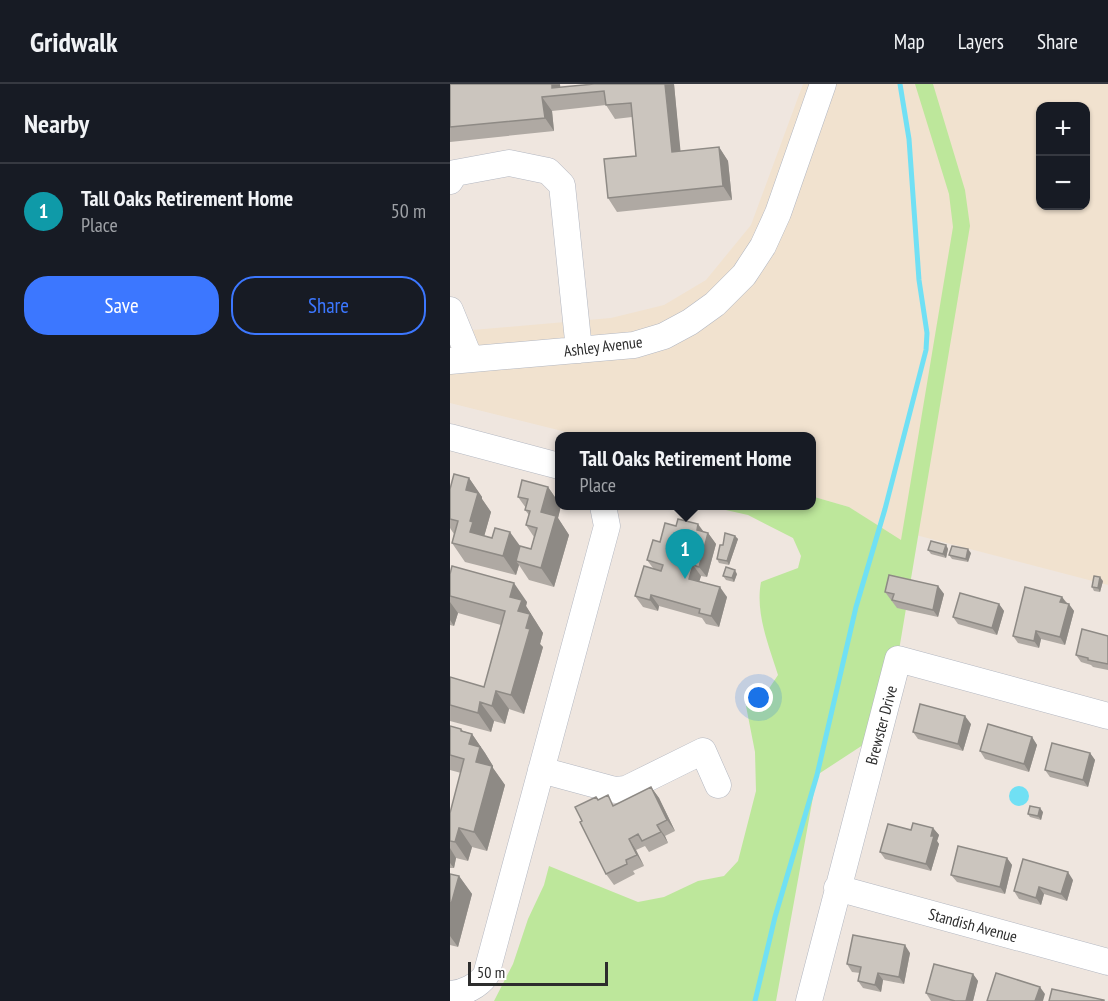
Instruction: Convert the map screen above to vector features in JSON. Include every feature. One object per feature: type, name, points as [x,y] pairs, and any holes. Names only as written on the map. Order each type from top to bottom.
[{"type":"street","name":"Ashley Avenue","points":[[460,360],[634,345],[664,336],[716,304],[744,275],[763,246],[778,213],[823,84]]},
{"type":"street","points":[[450,181],[455,173],[509,163],[548,171],[562,184],[579,350]]},
{"type":"street","points":[[450,310],[460,360]]},
{"type":"street","points":[[450,437],[555,465]]},
{"type":"street","points":[[450,994],[476,985],[486,975],[606,526],[604,510]]},
{"type":"street","name":"Brewster Drive","points":[[809,1001],[898,659],[1108,716]]},
{"type":"street","points":[[541,770],[615,790],[626,789],[703,752],[718,785]]},
{"type":"street","name":"Standish Avenue","points":[[837,888],[1108,962]]},
{"type":"shaded area","points":[[803,84],[1108,84],[1108,585],[912,534],[901,541],[849,507],[816,497],[816,432],[566,432],[450,403],[450,332],[611,318],[664,305],[706,280],[751,225]]},
{"type":"green space","points":[[915,84],[933,84],[965,190],[970,226],[883,746],[866,743],[817,775],[776,1001],[494,1001],[513,964],[528,919],[544,885],[549,866],[638,902],[664,897],[698,881],[724,876],[738,861],[756,791],[755,752],[746,706],[766,693],[778,675],[761,617],[761,582],[798,568],[801,556],[793,538],[748,515],[726,510],[816,510],[816,497],[849,507],[901,540],[953,227],[949,194]]},
{"type":"water","points":[[1019,786],[1026,789],[1029,796],[1026,803],[1019,806],[1012,803],[1009,796],[1012,789]]},
{"type":"building","points":[[450,84],[552,84],[552,88],[594,84],[665,84],[672,152],[719,147],[723,186],[608,198],[604,159],[636,156],[631,103],[606,105],[604,91],[542,97],[545,118],[450,127]]},
{"type":"building","points":[[454,474],[469,478],[466,490],[478,493],[470,521],[473,522],[470,532],[492,538],[495,528],[510,532],[503,556],[452,543],[458,521],[450,519],[450,489]]},
{"type":"building","points":[[522,480],[548,487],[541,512],[556,516],[541,568],[516,561],[520,546],[531,549],[537,528],[526,525],[530,511],[525,510],[528,499],[518,497]]},
{"type":"building","points":[[678,519],[698,524],[697,530],[708,533],[699,567],[693,565],[689,579],[720,587],[711,616],[699,613],[700,609],[651,595],[650,600],[635,596],[644,566],[661,571],[663,565],[647,560],[653,540],[660,542],[665,523],[676,526]]},
{"type":"building","points":[[725,533],[735,536],[727,561],[717,559]]},
{"type":"building","points":[[931,541],[946,545],[943,554],[928,550]]},
{"type":"building","points":[[952,546],[968,549],[966,559],[949,555]]},
{"type":"building","points":[[452,566],[514,583],[510,597],[522,600],[518,611],[530,614],[526,628],[530,629],[511,695],[496,691],[492,706],[480,702],[478,713],[450,705],[450,677],[484,687],[505,611],[450,596]]},
{"type":"building","points":[[726,567],[735,570],[732,578],[723,576]]},
{"type":"building","points":[[889,575],[938,586],[933,610],[892,600],[894,594],[885,592]]},
{"type":"building","points":[[1094,576],[1100,577],[1098,588],[1092,587]]},
{"type":"building","points":[[1025,587],[1062,597],[1060,602],[1069,604],[1060,637],[1036,631],[1034,641],[1013,636]]},
{"type":"building","points":[[960,593],[999,604],[992,628],[953,617]]},
{"type":"building","points":[[1082,629],[1108,636],[1108,664],[1076,655]]},
{"type":"building","points":[[920,704],[965,716],[958,744],[913,732]]},
{"type":"building","points":[[988,724],[1032,737],[1024,764],[980,751]]},
{"type":"building","points":[[450,726],[472,734],[469,744],[480,747],[476,762],[492,766],[474,832],[459,828],[455,842],[450,841],[450,813],[464,759],[450,755]]},
{"type":"building","points":[[1052,743],[1090,753],[1083,780],[1045,770]]},
{"type":"building","points":[[651,787],[667,820],[657,825],[661,832],[642,841],[638,834],[629,839],[637,855],[626,860],[627,864],[606,874],[575,807],[596,797],[598,800],[608,795],[613,806]]},
{"type":"building","points":[[1030,806],[1040,808],[1038,816],[1028,814]]},
{"type":"building","points":[[913,823],[933,828],[931,836],[934,836],[926,864],[880,852],[888,824],[911,830]]},
{"type":"building","points":[[958,846],[1007,858],[1000,887],[951,875]]},
{"type":"building","points":[[1023,859],[1068,872],[1061,894],[1039,887],[1036,898],[1014,891]]},
{"type":"building","points":[[450,874],[459,876],[450,908]]},
{"type":"building","points":[[853,935],[905,945],[899,977],[878,973],[875,985],[858,981],[861,967],[847,964]]},
{"type":"building","points":[[934,964],[973,974],[966,1001],[955,1001],[926,993]]},
{"type":"building","points":[[996,973],[1040,987],[1035,1001],[987,1001]]},
{"type":"building","points":[[1052,989],[1104,1000],[1104,1001],[1049,1001]]},
{"type":"waterway","points":[[755,1001],[775,917],[817,775],[856,607],[885,509],[926,350],[927,333],[919,280],[909,139],[900,84]]},
{"type":"place","name":"Tall Oaks Retirement Home","points":[[685,579]]}]
